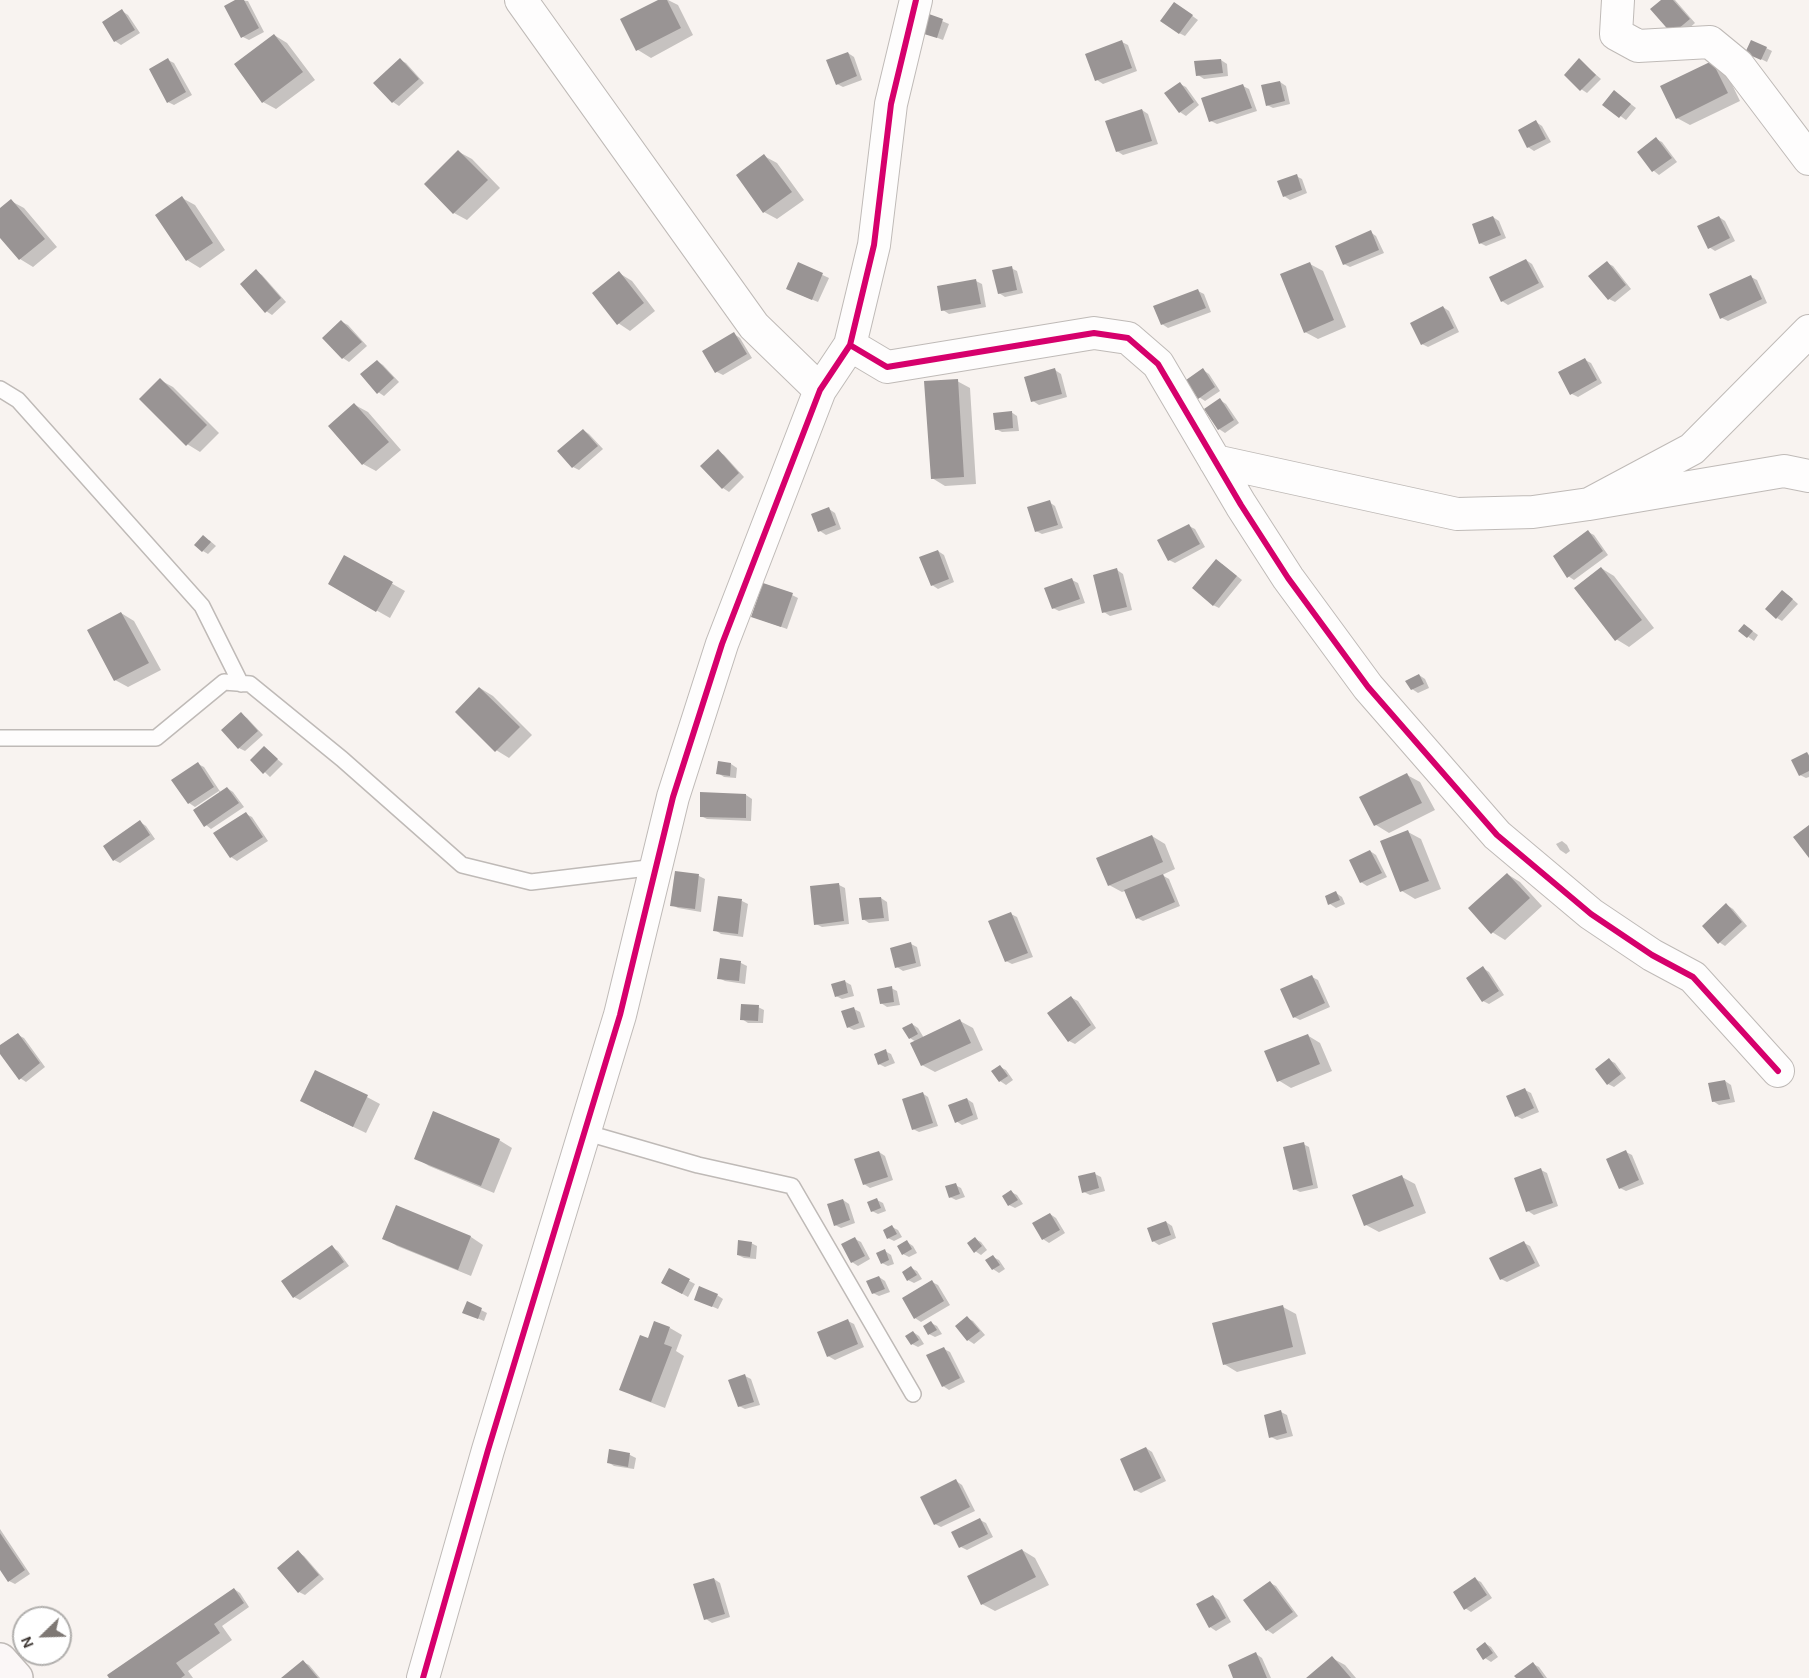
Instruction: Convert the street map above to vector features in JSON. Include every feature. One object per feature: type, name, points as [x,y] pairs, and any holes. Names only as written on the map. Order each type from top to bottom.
[{"type":"main road","points":[[0,1660],[16,1678]]},
{"type":"street","points":[[521,0],[754,326],[820,390]]},
{"type":"street","points":[[423,1678],[488,1450],[620,1015],[673,797],[722,644],[820,390],[850,345],[874,245],[891,104],[916,0]]},
{"type":"street","points":[[1618,0],[1616,34],[1638,46],[1710,42],[1738,65],[1809,159]]},
{"type":"street","points":[[1589,504],[1692,449],[1809,331]]},
{"type":"street","points":[[850,345],[887,367],[1094,333],[1128,338],[1158,364],[1288,578],[1368,687],[1497,835],[1591,914],[1652,955],[1693,977],[1778,1071]]},
{"type":"street","points":[[1215,461],[1457,514],[1533,512],[1784,471],[1809,476]]},
{"type":"lane","points":[[0,389],[18,400],[202,606],[241,684]]},
{"type":"lane","points":[[0,738],[156,738],[224,682],[250,684],[342,759],[462,865],[531,882],[656,867]]},
{"type":"lane","points":[[584,1132],[698,1165],[792,1186],[913,1394]]},
{"type":"building","points":[[235,0],[244,0],[259,28],[241,38],[224,6]]},
{"type":"building","points":[[658,0],[667,0],[681,28],[636,51],[620,19]]},
{"type":"building","points":[[1661,0],[1673,0],[1690,19],[1672,34],[1650,9]]},
{"type":"building","points":[[1174,2],[1193,15],[1179,34],[1160,21]]},
{"type":"building","points":[[122,9],[135,30],[114,42],[102,22]]},
{"type":"building","points":[[929,14],[943,19],[937,38],[924,34]]},
{"type":"building","points":[[274,34],[303,72],[262,103],[234,64]]},
{"type":"building","points":[[1122,40],[1132,68],[1095,81],[1085,54]]},
{"type":"building","points":[[1751,40],[1767,47],[1761,60],[1745,53]]},
{"type":"building","points":[[848,52],[857,76],[836,85],[826,60]]},
{"type":"building","points":[[168,58],[186,92],[167,103],[149,69]]},
{"type":"building","points":[[400,58],[419,79],[392,103],[373,83]]},
{"type":"building","points":[[1579,58],[1596,75],[1580,91],[1564,75]]},
{"type":"building","points":[[1221,59],[1223,73],[1196,76],[1194,61]]},
{"type":"building","points":[[1712,61],[1728,93],[1676,119],[1660,86]]},
{"type":"building","points":[[1280,81],[1285,101],[1266,106],[1261,85]]},
{"type":"building","points":[[1180,82],[1194,102],[1179,113],[1164,93]]},
{"type":"building","points":[[1243,84],[1252,108],[1209,122],[1201,98]]},
{"type":"building","points":[[1614,90],[1631,104],[1619,118],[1602,105]]},
{"type":"building","points":[[1142,109],[1152,141],[1116,152],[1105,121]]},
{"type":"building","points":[[1536,120],[1546,139],[1527,148],[1518,130]]},
{"type":"building","points":[[1656,137],[1672,158],[1652,172],[1637,152]]},
{"type":"building","points":[[458,150],[488,180],[453,214],[424,184]]},
{"type":"building","points":[[764,154],[792,192],[763,213],[736,175]]},
{"type":"building","points":[[1297,174],[1302,190],[1283,197],[1277,181]]},
{"type":"building","points":[[182,196],[213,243],[186,261],[155,215]]},
{"type":"building","points":[[11,199],[45,239],[19,260],[0,238],[0,208]]},
{"type":"building","points":[[1493,216],[1501,235],[1479,244],[1472,224]]},
{"type":"building","points":[[1719,216],[1730,238],[1708,249],[1697,226]]},
{"type":"building","points":[[1371,230],[1379,250],[1343,265],[1335,246]]},
{"type":"building","points":[[1526,259],[1539,283],[1501,302],[1489,277]]},
{"type":"building","points":[[1607,261],[1626,285],[1608,300],[1588,276]]},
{"type":"building","points":[[798,262],[823,273],[812,300],[786,289]]},
{"type":"building","points":[[1310,262],[1334,320],[1304,333],[1280,274]]},
{"type":"building","points":[[1012,266],[1017,290],[998,294],[992,270]]},
{"type":"building","points":[[256,269],[281,298],[265,313],[240,284]]},
{"type":"building","points":[[619,271],[644,303],[617,325],[592,293]]},
{"type":"building","points":[[1751,275],[1762,299],[1720,319],[1709,294]]},
{"type":"building","points":[[976,279],[981,304],[941,311],[937,286]]},
{"type":"building","points":[[1198,289],[1206,308],[1161,325],[1153,306]]},
{"type":"building","points":[[1443,306],[1454,328],[1421,345],[1410,323]]},
{"type":"building","points":[[341,320],[362,342],[342,359],[322,338]]},
{"type":"building","points":[[734,332],[747,354],[715,373],[702,351]]},
{"type":"building","points":[[1585,358],[1597,380],[1570,395],[1558,372]]},
{"type":"building","points":[[377,360],[394,378],[377,394],[360,374]]},
{"type":"building","points":[[1055,368],[1062,394],[1031,402],[1024,377]]},
{"type":"building","points":[[1203,368],[1215,387],[1198,399],[1186,380]]},
{"type":"building","points":[[160,378],[207,425],[186,446],[139,399]]},
{"type":"building","points":[[958,379],[964,477],[931,479],[924,381]]},
{"type":"building","points":[[1220,398],[1234,420],[1218,430],[1204,409]]},
{"type":"building","points":[[354,403],[389,442],[362,465],[328,426]]},
{"type":"building","points":[[1012,411],[1013,428],[995,430],[993,413]]},
{"type":"building","points":[[583,429],[598,446],[572,468],[557,451]]},
{"type":"building","points":[[718,449],[739,473],[722,489],[700,466]]},
{"type":"building","points":[[1050,500],[1058,525],[1035,532],[1027,507]]},
{"type":"building","points":[[829,507],[836,525],[818,532],[811,514]]},
{"type":"building","points":[[1189,524],[1200,544],[1168,561],[1157,540]]},
{"type":"building","points":[[1588,530],[1603,551],[1567,578],[1553,556]]},
{"type":"building","points":[[203,535],[211,542],[202,552],[194,545]]},
{"type":"building","points":[[938,550],[949,579],[931,586],[919,557]]},
{"type":"building","points":[[344,555],[393,582],[376,612],[328,584]]},
{"type":"building","points":[[1216,559],[1237,576],[1213,606],[1192,588]]},
{"type":"building","points":[[1601,567],[1642,620],[1615,641],[1574,588]]},
{"type":"building","points":[[1117,568],[1127,607],[1102,613],[1093,575]]},
{"type":"building","points":[[1072,578],[1080,599],[1052,609],[1044,588]]},
{"type":"building","points":[[763,583],[793,593],[781,627],[751,617]]},
{"type":"building","points":[[1782,590],[1793,599],[1776,619],[1765,609]]},
{"type":"building","points":[[121,612],[149,663],[114,681],[87,630]]},
{"type":"building","points":[[1744,624],[1753,631],[1747,638],[1738,631]]},
{"type":"building","points":[[1419,674],[1424,684],[1411,690],[1405,681]]},
{"type":"building","points":[[479,687],[520,727],[495,752],[455,712]]},
{"type":"building","points":[[241,712],[258,731],[238,749],[221,730]]},
{"type":"building","points":[[264,746],[278,759],[263,774],[250,760]]},
{"type":"building","points":[[1807,752],[1809,771],[1799,776],[1791,760]]},
{"type":"building","points":[[718,761],[731,763],[730,776],[716,774]]},
{"type":"building","points":[[198,762],[214,787],[188,804],[171,780]]},
{"type":"building","points":[[1407,773],[1422,803],[1374,826],[1359,797]]},
{"type":"building","points":[[227,787],[239,803],[204,827],[193,810]]},
{"type":"building","points":[[700,792],[746,794],[746,818],[700,817]]},
{"type":"building","points":[[246,812],[263,837],[230,858],[213,833]]},
{"type":"building","points":[[140,820],[150,835],[113,861],[103,846]]},
{"type":"building","points":[[1809,825],[1809,858],[1793,837]]},
{"type":"building","points":[[1408,830],[1429,881],[1400,892],[1380,841]]},
{"type":"building","points":[[1152,835],[1163,862],[1108,886],[1096,858]]},
{"type":"building","points":[[1370,850],[1382,873],[1360,883],[1349,860]]},
{"type":"building","points":[[675,871],[699,874],[695,909],[670,906]]},
{"type":"building","points":[[1507,873],[1530,898],[1491,934],[1468,908]]},
{"type":"building","points":[[1163,874],[1175,902],[1136,919],[1124,890]]},
{"type":"building","points":[[839,883],[844,921],[814,925],[810,886]]},
{"type":"building","points":[[1336,891],[1340,900],[1328,905],[1325,896]]},
{"type":"building","points":[[718,896],[742,899],[738,934],[713,931]]},
{"type":"building","points":[[881,897],[884,918],[862,920],[859,898]]},
{"type":"building","points":[[1726,903],[1742,922],[1718,944],[1702,926]]},
{"type":"building","points":[[1011,912],[1028,953],[1005,962],[988,921]]},
{"type":"building","points":[[911,942],[916,963],[895,968],[890,948]]},
{"type":"building","points":[[720,958],[741,961],[739,981],[717,979]]},
{"type":"building","points":[[1483,966],[1499,991],[1482,1002],[1466,978]]},
{"type":"building","points":[[1312,975],[1325,1003],[1293,1018],[1280,989]]},
{"type":"building","points":[[845,980],[848,993],[835,997],[831,984]]},
{"type":"building","points":[[892,986],[894,1002],[880,1004],[877,989]]},
{"type":"building","points":[[1071,996],[1091,1025],[1068,1042],[1047,1013]]},
{"type":"building","points":[[741,1004],[759,1005],[758,1021],[740,1020]]},
{"type":"building","points":[[854,1007],[859,1023],[847,1028],[841,1011]]},
{"type":"building","points":[[960,1019],[971,1043],[921,1066],[910,1043]]},
{"type":"building","points":[[912,1023],[918,1034],[909,1039],[902,1028]]},
{"type":"building","points":[[18,1033],[40,1063],[19,1080],[0,1054],[0,1045]]},
{"type":"building","points":[[1308,1034],[1320,1064],[1277,1082],[1264,1051]]},
{"type":"building","points":[[886,1049],[889,1060],[878,1065],[874,1054]]},
{"type":"building","points":[[1609,1058],[1621,1074],[1607,1085],[1595,1069]]},
{"type":"building","points":[[1000,1065],[1008,1076],[999,1082],[991,1071]]},
{"type":"building","points":[[315,1070],[368,1095],[353,1127],[300,1101]]},
{"type":"building","points":[[1725,1080],[1730,1099],[1712,1102],[1708,1083]]},
{"type":"building","points":[[1525,1088],[1534,1108],[1515,1117],[1506,1096]]},
{"type":"building","points":[[923,1092],[933,1123],[912,1130],[902,1099]]},
{"type":"building","points":[[967,1098],[973,1115],[955,1123],[948,1105]]},
{"type":"building","points":[[433,1111],[500,1139],[481,1186],[414,1159]]},
{"type":"building","points":[[1304,1142],[1313,1185],[1293,1190],[1283,1147]]},
{"type":"building","points":[[1626,1150],[1639,1180],[1619,1189],[1606,1159]]},
{"type":"building","points":[[879,1151],[888,1177],[863,1185],[854,1159]]},
{"type":"building","points":[[1541,1168],[1553,1203],[1526,1212],[1514,1178]]},
{"type":"building","points":[[1095,1172],[1099,1188],[1082,1193],[1078,1176]]},
{"type":"building","points":[[1402,1175],[1414,1206],[1364,1226],[1352,1195]]},
{"type":"building","points":[[956,1183],[960,1194],[949,1198],[945,1186]]},
{"type":"building","points":[[1011,1190],[1018,1200],[1008,1206],[1002,1196]]},
{"type":"building","points":[[877,1198],[881,1208],[871,1212],[867,1202]]},
{"type":"building","points":[[843,1199],[850,1220],[834,1226],[827,1204]]},
{"type":"building","points":[[396,1205],[471,1236],[458,1270],[382,1239]]},
{"type":"building","points":[[1050,1213],[1060,1230],[1042,1240],[1032,1223]]},
{"type":"building","points":[[1166,1221],[1171,1235],[1152,1242],[1147,1228]]},
{"type":"building","points":[[892,1225],[897,1234],[887,1239],[883,1230]]},
{"type":"building","points":[[855,1237],[865,1256],[851,1263],[841,1244]]},
{"type":"building","points":[[975,1237],[982,1246],[974,1253],[967,1243]]},
{"type":"building","points":[[738,1240],[752,1242],[750,1257],[737,1255]]},
{"type":"building","points":[[907,1240],[912,1249],[902,1255],[897,1246]]},
{"type":"building","points":[[1524,1241],[1535,1263],[1500,1280],[1489,1258]]},
{"type":"building","points":[[332,1245],[344,1262],[293,1298],[281,1281]]},
{"type":"building","points":[[885,1249],[889,1260],[881,1264],[876,1253]]},
{"type":"building","points":[[993,1255],[1000,1265],[992,1270],[985,1260]]},
{"type":"building","points":[[911,1266],[917,1275],[907,1281],[902,1272]]},
{"type":"building","points":[[669,1268],[690,1279],[682,1294],[661,1283]]},
{"type":"building","points":[[879,1276],[885,1289],[872,1294],[866,1281]]},
{"type":"building","points":[[932,1280],[944,1301],[914,1319],[902,1298]]},
{"type":"building","points":[[699,1286],[718,1294],[712,1307],[694,1300]]},
{"type":"building","points":[[467,1301],[482,1308],[478,1319],[462,1313]]},
{"type":"building","points":[[1283,1305],[1293,1347],[1223,1365],[1212,1323]]},
{"type":"building","points":[[967,1316],[980,1331],[967,1341],[955,1326]]},
{"type":"building","points":[[848,1319],[858,1344],[827,1357],[817,1332]]},
{"type":"building","points":[[654,1321],[670,1327],[664,1344],[672,1347],[651,1402],[619,1390],[640,1335],[648,1338]]},
{"type":"building","points":[[931,1321],[937,1330],[928,1335],[923,1326]]},
{"type":"building","points":[[913,1331],[919,1340],[911,1345],[905,1336]]},
{"type":"building","points":[[944,1347],[960,1378],[942,1387],[926,1355]]},
{"type":"building","points":[[745,1374],[754,1402],[738,1407],[728,1380]]},
{"type":"building","points":[[1281,1410],[1287,1433],[1269,1438],[1264,1415]]},
{"type":"building","points":[[1146,1447],[1161,1478],[1134,1491],[1120,1459]]},
{"type":"building","points":[[609,1449],[630,1453],[628,1467],[607,1463]]},
{"type":"building","points":[[956,1479],[970,1507],[934,1525],[920,1497]]},
{"type":"building","points":[[980,1518],[988,1534],[959,1548],[951,1532]]},
{"type":"building","points":[[0,1533],[25,1570],[8,1582],[0,1570]]},
{"type":"building","points":[[1022,1549],[1036,1577],[981,1605],[967,1576]]},
{"type":"building","points":[[298,1550],[319,1575],[298,1593],[277,1568]]},
{"type":"building","points":[[1475,1577],[1487,1595],[1464,1610],[1453,1592]]},
{"type":"building","points":[[714,1578],[725,1614],[704,1620],[693,1584]]},
{"type":"building","points":[[1270,1581],[1293,1612],[1266,1631],[1243,1600]]},
{"type":"building","points":[[234,1588],[244,1603],[214,1624],[220,1633],[176,1663],[185,1675],[181,1678],[109,1678],[107,1675]]},
{"type":"building","points":[[1213,1595],[1226,1618],[1209,1628],[1196,1604]]},
{"type":"building","points":[[1485,1642],[1493,1653],[1483,1660],[1476,1649]]},
{"type":"building","points":[[1256,1652],[1267,1678],[1233,1678],[1228,1665]]},
{"type":"building","points":[[1332,1656],[1351,1678],[1306,1678]]},
{"type":"building","points":[[303,1660],[318,1678],[281,1678]]},
{"type":"building","points":[[1533,1662],[1544,1678],[1516,1678],[1514,1676]]},
{"type":"cycle path","points":[[423,1678],[488,1450],[620,1015],[673,797],[722,644],[820,390],[850,345],[874,245],[891,104],[916,0]]},
{"type":"cycle path","points":[[850,345],[887,367],[1094,333],[1128,338],[1158,364],[1241,505],[1288,578],[1368,687],[1497,835],[1591,914],[1652,955],[1693,977],[1778,1071]]}]
